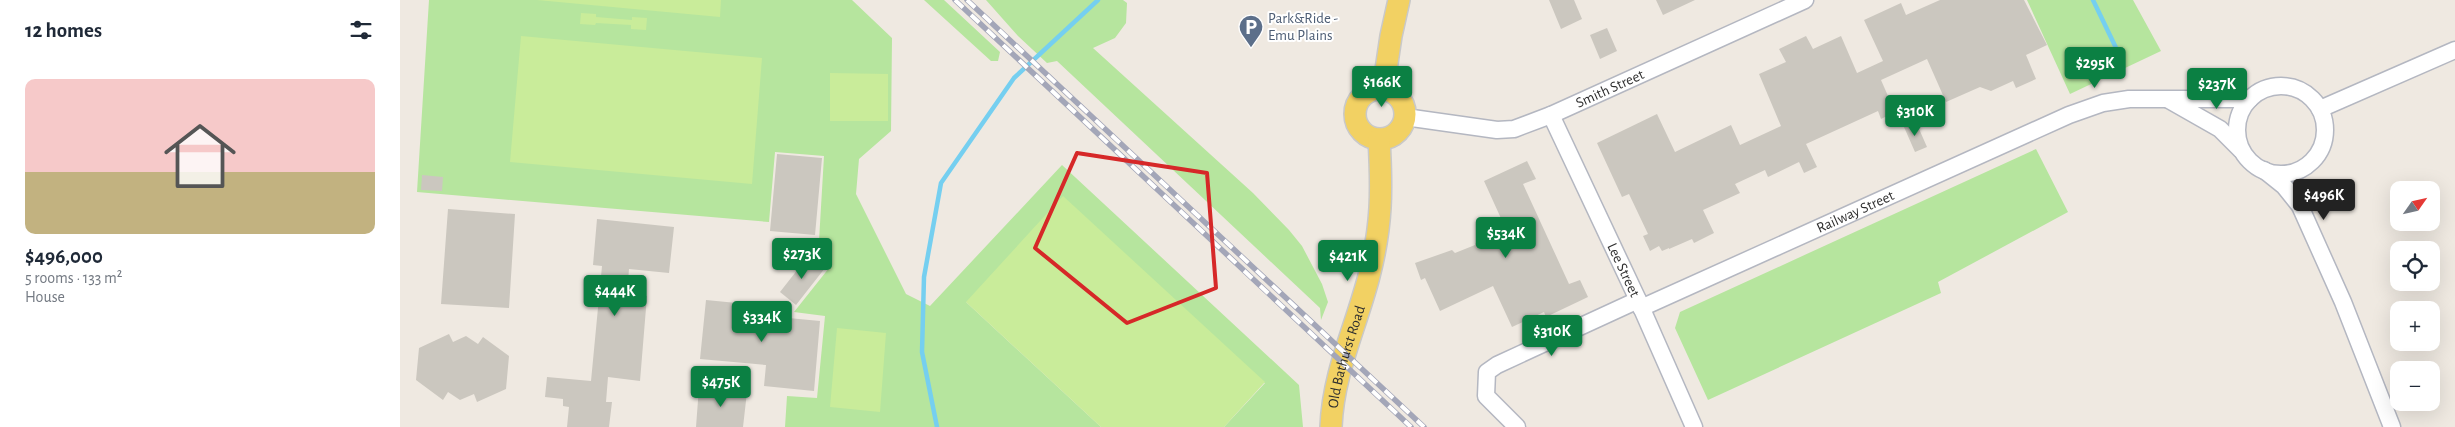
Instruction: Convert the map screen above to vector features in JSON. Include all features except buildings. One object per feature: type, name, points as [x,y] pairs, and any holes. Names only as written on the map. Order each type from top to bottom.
[{"type":"main road","points":[[1383,90],[1391,36],[1399,0]]},
{"type":"main road","points":[[1383,90],[1397,96],[1402,102],[1405,117],[1403,124],[1394,135],[1380,139],[1373,138],[1361,131],[1355,112],[1361,98],[1368,93],[1383,90]]},
{"type":"main road","name":"Old Bathurst Road","points":[[1331,427],[1337,380],[1368,278],[1378,230],[1382,202],[1380,139]]},
{"type":"street","name":"Smith Street","points":[[1405,117],[1497,130],[1514,129],[1551,115],[1804,0]]},
{"type":"street","points":[[2320,108],[2455,50]]},
{"type":"street","points":[[2167,99],[2220,130],[2256,166],[2273,173],[2291,173],[2307,165],[2320,152],[2325,135],[2325,126],[2320,108],[2309,96],[2288,86],[2264,89],[2250,99],[2244,107],[2238,124],[2238,134],[2244,152]]},
{"type":"street","name":"Railway Street","points":[[1517,427],[1486,396],[1485,383],[1487,372],[1496,366],[2069,115],[2103,103],[2129,99],[2250,99]]},
{"type":"street","name":"Lee Street","points":[[1551,115],[1640,304],[1694,427]]},
{"type":"street","points":[[2264,170],[2284,186],[2300,206],[2343,302],[2392,427]]},
{"type":"highlighted area","points":[[1077,153],[1207,173],[1216,288],[1127,323],[1035,248]]},
{"type":"green space","points":[[429,0],[852,0],[892,38],[891,131],[859,159],[856,194],[906,294],[930,306],[1062,165],[1299,385],[1303,427],[1224,427],[1265,383],[966,302],[1101,427],[785,427],[787,396],[817,398],[825,316],[794,312],[829,268],[818,258],[824,156],[775,152],[769,222],[417,192]]},
{"type":"green space","points":[[537,0],[721,0],[720,17]]},
{"type":"green space","points":[[924,0],[944,0],[1000,52],[998,61],[991,61]]},
{"type":"green space","points":[[986,0],[1123,0],[1127,3],[1126,23],[1115,38],[1093,48],[1253,193],[1289,230],[1302,246],[1322,284],[1328,302],[1321,320],[1320,308],[1057,61],[1047,63],[1018,36]]},
{"type":"green space","points":[[2027,0],[2133,0],[2161,51],[2070,94]]},
{"type":"green space","points":[[581,13],[596,14],[596,17],[632,20],[632,17],[647,18],[646,30],[631,29],[631,25],[580,24]]},
{"type":"green space","points":[[521,36],[762,58],[752,184],[510,162]]},
{"type":"green space","points":[[830,73],[888,74],[888,121],[830,121]]},
{"type":"green space","points":[[2036,149],[2068,212],[1938,282],[1941,293],[1708,400],[1675,328],[1680,312]]},
{"type":"green space","points":[[1063,196],[1265,382],[1224,427],[1101,427],[966,302]]},
{"type":"green space","points":[[837,328],[886,333],[880,412],[830,407]]},
{"type":"waterway","points":[[937,427],[922,352],[924,277],[941,183],[1014,78],[1098,0]]},
{"type":"waterway","points":[[2093,0],[2118,52]]},
{"type":"railway","points":[[955,0],[1411,427]]},
{"type":"railway","points":[[967,0],[1424,427]]},
{"type":"place","name":"Park&Ride - Emu Plains","points":[[1251,48]]}]
